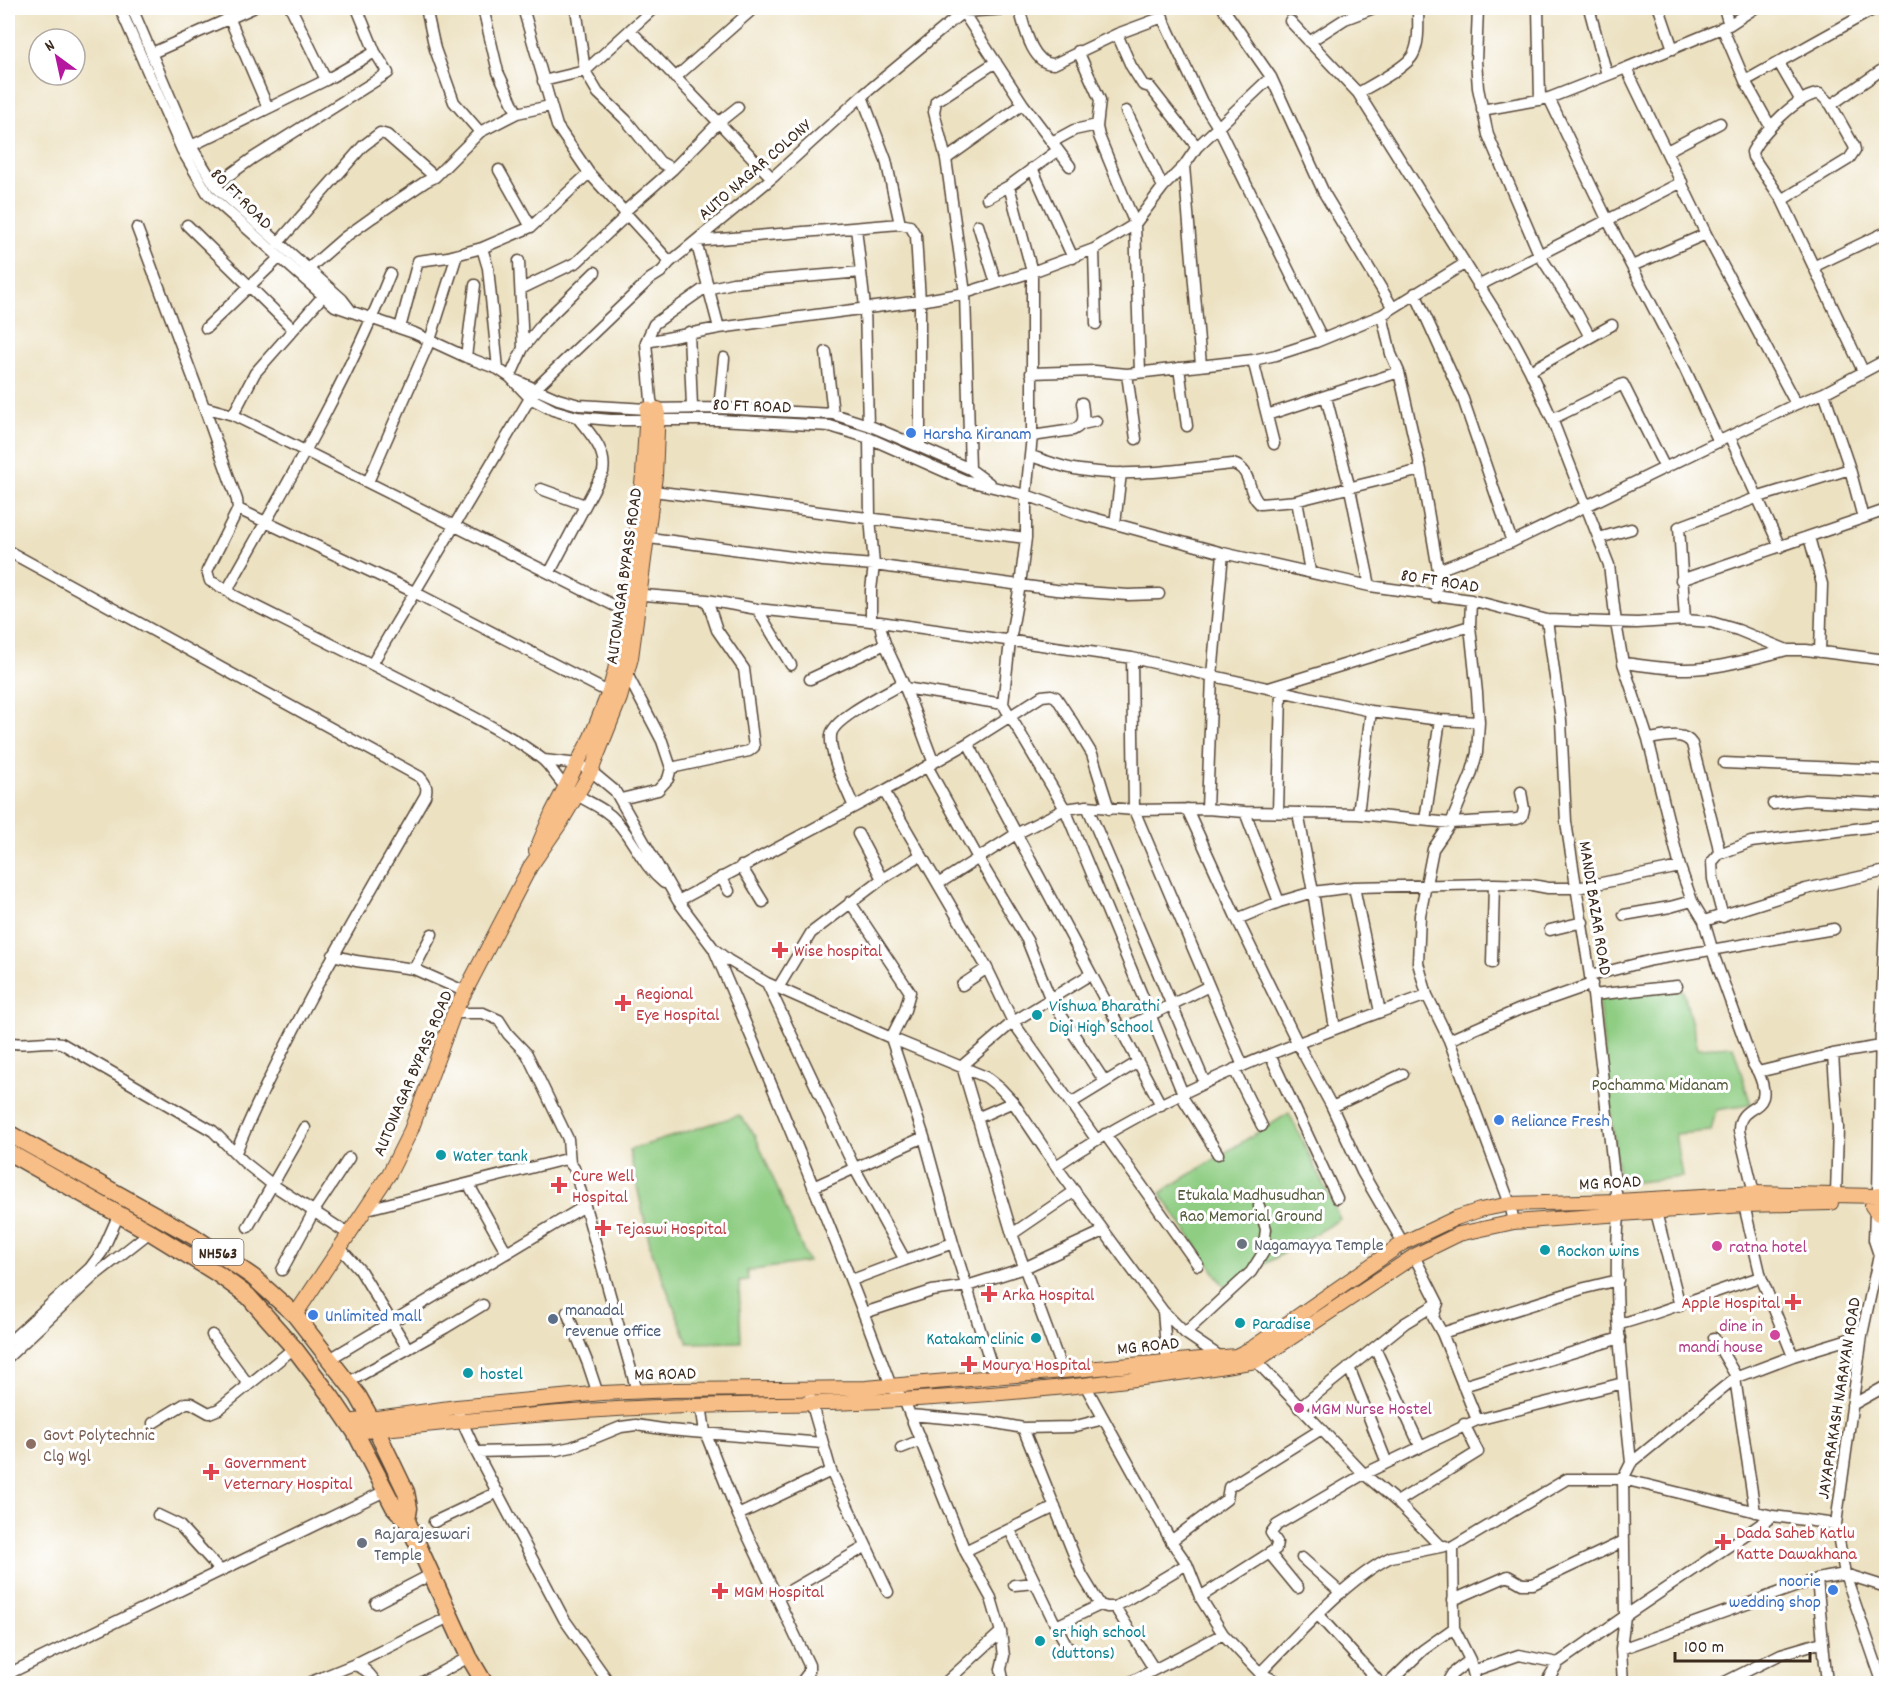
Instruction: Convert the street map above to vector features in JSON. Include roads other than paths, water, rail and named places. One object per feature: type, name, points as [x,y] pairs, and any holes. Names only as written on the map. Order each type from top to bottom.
[{"type":"highway","name":"NH563","points":[[8,1133],[193,1236],[253,1276],[296,1315],[347,1383],[374,1424],[406,1492],[410,1508],[407,1521]]},
{"type":"highway","name":"NH563","points":[[8,1152],[150,1232],[218,1274],[248,1296],[294,1348],[352,1427],[394,1507],[407,1521],[470,1657],[485,1683]]},
{"type":"main road","name":"AUTONAGAR BYPASS ROAD","points":[[641,537],[653,491],[653,415]]},
{"type":"main road","name":"AUTONAGAR BYPASS ROAD","points":[[531,867],[538,843],[565,787],[614,695],[628,676],[641,537],[643,475],[653,415]]},
{"type":"main road","name":"AUTONAGAR BYPASS ROAD","points":[[296,1315],[389,1174],[411,1130],[454,1013],[531,867],[591,771],[614,695],[627,612],[635,594]]},
{"type":"main road","name":"MG ROAD","points":[[352,1427],[457,1407],[598,1394],[866,1388],[1236,1356],[1252,1348],[1403,1243],[1456,1218],[1510,1204],[1617,1201],[1754,1193],[1836,1195],[1880,1205]]},
{"type":"main road","name":"MG ROAD","points":[[374,1424],[701,1405],[904,1400],[999,1394],[1232,1365],[1256,1361],[1414,1257],[1459,1234],[1514,1222],[1744,1205],[1834,1203],[1880,1205]]},
{"type":"street","name":"80 FT ROAD","points":[[120,8],[191,146],[216,187],[342,298],[352,312]]},
{"type":"street","name":"80 FT ROAD","points":[[132,8],[152,52],[160,86],[182,150],[208,194],[335,306],[430,339],[558,399],[579,405],[653,415],[830,426],[869,438],[964,480],[1026,495],[1082,515],[1223,553],[1370,586],[1471,600],[1547,620],[1712,622],[1787,650],[1887,660]]},
{"type":"street","points":[[152,52],[227,13],[253,8]]},
{"type":"street","points":[[291,8],[326,80]]},
{"type":"street","points":[[216,187],[253,158],[388,73],[375,52],[357,8]]},
{"type":"street","points":[[426,8],[435,50],[454,102],[480,132]]},
{"type":"street","points":[[483,8],[498,72],[517,113]]},
{"type":"street","points":[[523,8],[557,126],[589,173],[670,262]]},
{"type":"street","points":[[576,8],[585,71],[598,93],[626,120],[660,162],[673,169]]},
{"type":"street","points":[[543,81],[585,71],[654,8]]},
{"type":"street","points":[[675,78],[754,8]]},
{"type":"street","points":[[1070,166],[1023,104],[963,12],[1020,8],[1029,43],[1044,62],[1054,64],[1160,12],[1202,102],[1218,126],[1322,338]]},
{"type":"street","points":[[1223,8],[1271,77],[1324,193],[1393,308]]},
{"type":"street","points":[[1309,42],[1344,19],[1374,8]]},
{"type":"street","points":[[1358,93],[1383,79],[1412,58],[1416,48],[1418,8]]},
{"type":"street","points":[[1478,8],[1476,61],[1482,110],[1488,135],[1539,254],[1590,337]]},
{"type":"street","points":[[1538,8],[1544,99],[1684,367],[1719,442]]},
{"type":"street","points":[[1589,8],[1607,75]]},
{"type":"street","points":[[1659,8],[1673,49]]},
{"type":"street","points":[[1724,8],[1726,26],[1745,81],[1770,126]]},
{"type":"street","points":[[1482,110],[1544,99],[1673,49],[1726,26],[1755,8]]},
{"type":"street","points":[[1745,81],[1876,8]]},
{"type":"street","points":[[1881,8],[1885,15],[1887,14]]},
{"type":"street","name":"AUTO NAGAR COLONY","points":[[372,664],[536,388],[670,262],[963,12]]},
{"type":"street","points":[[227,13],[268,108]]},
{"type":"street","points":[[1290,21],[1358,93],[1514,341],[1552,419],[1587,506],[1609,565],[1623,663],[1648,739],[1680,867],[1692,901],[1704,921],[1753,1064],[1764,1087],[1764,1097],[1761,1103],[1741,1116],[1739,1122],[1739,1131],[1754,1193]]},
{"type":"street","points":[[630,30],[771,178]]},
{"type":"street","points":[[1117,34],[1143,86],[1150,87],[1197,147]]},
{"type":"street","points":[[1078,51],[1100,100],[1097,124],[1099,136],[1135,224],[1140,372]]},
{"type":"street","points":[[191,146],[326,80],[375,52]]},
{"type":"street","points":[[970,470],[964,293],[946,159],[934,112],[936,101],[996,62]]},
{"type":"street","points":[[1779,63],[1801,101]]},
{"type":"street","points":[[1831,105],[1887,67]]},
{"type":"street","points":[[1626,68],[1706,234],[1796,404]]},
{"type":"street","points":[[646,342],[689,332],[964,293],[1073,258],[1094,249],[1135,224],[1197,147],[1271,77]]},
{"type":"street","points":[[1782,200],[1852,155],[1854,146],[1831,105],[1820,94],[1801,101],[1770,126],[1752,152],[1753,157],[1782,200],[1863,371]]},
{"type":"street","points":[[862,96],[886,160],[900,224]]},
{"type":"street","points":[[946,159],[1023,104]]},
{"type":"street","points":[[308,270],[345,237],[435,177],[480,132],[517,113],[550,106]]},
{"type":"street","points":[[521,289],[577,262],[718,123],[738,107]]},
{"type":"street","points":[[1126,111],[1162,188]]},
{"type":"street","points":[[1667,151],[1720,123]]},
{"type":"street","points":[[987,198],[1009,186],[1074,130],[1097,124]]},
{"type":"street","points":[[278,243],[363,146],[380,133],[387,135],[435,177]]},
{"type":"street","points":[[1184,166],[1201,365]]},
{"type":"street","points":[[1032,168],[1073,258]]},
{"type":"street","points":[[499,170],[531,227]]},
{"type":"street","points":[[400,328],[418,261],[457,255],[482,248],[531,227],[589,173]]},
{"type":"street","points":[[1478,286],[1682,182]]},
{"type":"street","points":[[1009,186],[1032,272],[1032,436],[1026,495],[1026,538],[1003,704],[1065,808],[1182,1094],[1218,1154]]},
{"type":"street","points":[[719,328],[696,241],[900,224],[910,226],[916,236],[920,301],[920,447]]},
{"type":"street","points":[[187,225],[293,329]]},
{"type":"street","points":[[978,225],[996,284]]},
{"type":"street","points":[[137,228],[237,500],[238,509],[207,571],[210,580],[229,591],[233,596],[372,664],[484,723],[544,760],[565,787],[612,816],[650,870],[669,886]]},
{"type":"street","points":[[856,228],[865,307],[868,425]]},
{"type":"street","points":[[1815,266],[1887,232]]},
{"type":"street","points":[[1632,266],[1706,234]]},
{"type":"street","points":[[482,248],[488,268],[498,369]]},
{"type":"street","points":[[1094,249],[1096,324]]},
{"type":"street","points":[[368,482],[430,339],[457,255]]},
{"type":"street","points":[[206,328],[279,258]]},
{"type":"street","points":[[519,261],[523,348]]},
{"type":"street","points":[[1031,373],[1095,371],[1127,374],[1276,356],[1382,315],[1464,264]]},
{"type":"street","points":[[510,377],[523,348],[544,322],[595,272]]},
{"type":"street","points":[[653,415],[646,342],[654,324],[702,290],[733,283],[861,272]]},
{"type":"street","points":[[229,591],[230,585],[306,452],[372,319],[390,274]]},
{"type":"street","points":[[466,357],[475,285]]},
{"type":"street","points":[[1415,293],[1463,399],[1512,542]]},
{"type":"street","points":[[232,415],[255,374],[322,296]]},
{"type":"street","points":[[1382,315],[1391,354],[1399,372],[1421,470],[1438,570],[1437,597]]},
{"type":"street","points":[[1530,370],[1612,325]]},
{"type":"street","points":[[689,332],[692,407]]},
{"type":"street","points":[[826,352],[832,414]]},
{"type":"street","points":[[719,408],[724,358]]},
{"type":"street","points":[[1253,360],[1274,444]]},
{"type":"street","points":[[1438,570],[1512,542],[1796,404],[1824,393],[1887,360]]},
{"type":"street","points":[[1179,368],[1187,426]]},
{"type":"street","points":[[1267,416],[1399,372]]},
{"type":"street","points":[[1127,374],[1136,439]]},
{"type":"street","name":"80 FT ROAD","points":[[510,377],[530,398],[553,410],[577,417],[653,415],[692,407],[832,414],[868,425],[920,447],[970,470],[994,487]]},
{"type":"street","points":[[1552,419],[1623,384],[1665,468]]},
{"type":"street","points":[[1824,393],[1850,469],[1863,518]]},
{"type":"street","points":[[1326,397],[1350,489],[1370,586]]},
{"type":"street","points":[[1082,404],[1083,424]]},
{"type":"street","points":[[204,407],[232,415],[627,612]]},
{"type":"street","points":[[550,572],[603,472],[603,456],[577,417]]},
{"type":"street","points":[[1032,436],[1073,430],[1083,424],[1096,421]]},
{"type":"street","points":[[1730,437],[1780,547]]},
{"type":"street","points":[[869,438],[870,517],[874,565],[871,590],[876,622],[904,686],[930,764],[978,858],[1027,940],[1050,998],[1105,1082]]},
{"type":"street","points":[[1031,456],[1078,470],[1121,473],[1156,472],[1233,464],[1245,471],[1255,498],[1260,504],[1295,501],[1421,470]]},
{"type":"street","points":[[1685,620],[1679,527],[1759,497],[1850,469]]},
{"type":"street","points":[[1115,524],[1121,473]]},
{"type":"street","points":[[541,489],[585,505]]},
{"type":"street","points":[[653,491],[756,506],[795,508],[1026,538]]},
{"type":"street","points":[[1295,501],[1297,501],[1310,571]]},
{"type":"street","points":[[238,509],[414,592],[614,695]]},
{"type":"street","points":[[1681,580],[1887,510]]},
{"type":"street","points":[[1599,538],[1631,529]]},
{"type":"street","points":[[641,537],[1020,585],[1108,593],[1159,594]]},
{"type":"street","points":[[1809,537],[1822,584],[1820,652]]},
{"type":"street","points":[[8,550],[420,777],[427,789],[333,955],[281,1053],[236,1152]]},
{"type":"street","points":[[1207,809],[1212,676],[1223,553]]},
{"type":"street","points":[[635,594],[707,600],[757,609],[876,622],[1132,658],[1371,711],[1440,720],[1479,722]]},
{"type":"street","points":[[671,768],[749,752],[754,747],[744,669],[717,630],[707,600]]},
{"type":"street","points":[[1471,600],[1470,626],[1479,722],[1477,753],[1471,775],[1451,823],[1433,849],[1420,915],[1418,963],[1427,994],[1449,1040],[1510,1204],[1514,1222]]},
{"type":"street","points":[[757,609],[790,664]]},
{"type":"street","name":"MANDI BAZAR ROAD","points":[[1547,620],[1561,722],[1566,822],[1592,985],[1617,1201]]},
{"type":"street","points":[[1269,688],[1470,626]]},
{"type":"street","points":[[810,679],[885,644]]},
{"type":"street","points":[[1623,663],[1667,668],[1702,668],[1735,663],[1787,650]]},
{"type":"street","points":[[1132,658],[1134,810],[1209,986],[1262,1126]]},
{"type":"street","points":[[621,799],[658,790],[668,779],[671,768],[662,741],[628,676]]},
{"type":"street","points":[[854,807],[835,758],[831,736],[832,730],[842,720],[904,686],[1003,704]]},
{"type":"street","points":[[1278,812],[1281,692]]},
{"type":"street","points":[[678,901],[884,791],[968,743],[1042,696],[1051,694],[1062,704],[1092,754],[1109,808]]},
{"type":"street","points":[[1358,814],[1371,711]]},
{"type":"street","points":[[1425,820],[1440,720]]},
{"type":"street","points":[[1648,739],[1684,736],[1689,740],[1719,854]]},
{"type":"street","points":[[968,743],[1161,1105]]},
{"type":"street","points":[[544,760],[578,764],[610,785],[621,799],[678,901],[714,949],[852,1280],[891,1386],[904,1400],[965,1551],[991,1598],[1004,1656],[1001,1669],[1004,1683]]},
{"type":"street","points":[[1724,763],[1887,770]]},
{"type":"street","points":[[884,791],[987,968],[1013,1022],[1071,1103],[1100,1136],[1198,1265]]},
{"type":"street","points":[[938,884],[1016,834],[1065,808],[1087,806],[1134,810],[1207,809],[1358,814],[1451,823],[1517,819],[1524,812],[1521,792]]},
{"type":"street","points":[[1773,804],[1805,800],[1887,804]]},
{"type":"street","points":[[1087,806],[1205,1083]]},
{"type":"street","points":[[1187,809],[1298,1044],[1332,1107],[1362,1172],[1403,1243]]},
{"type":"street","points":[[1245,812],[1279,902]]},
{"type":"street","points":[[1298,813],[1335,1029]]},
{"type":"street","points":[[1723,917],[1712,871],[1712,862],[1719,854],[1751,842],[1887,825]]},
{"type":"street","points":[[858,834],[882,879]]},
{"type":"street","points":[[772,986],[811,933],[882,879],[921,855]]},
{"type":"street","points":[[741,866],[763,902]]},
{"type":"street","points":[[1237,919],[1279,902],[1313,892],[1354,887],[1494,884],[1577,888],[1680,867]]},
{"type":"street","points":[[1704,921],[1723,917],[1806,889],[1887,871]]},
{"type":"street","points":[[721,877],[729,891]]},
{"type":"street","points":[[1492,963],[1494,884]]},
{"type":"street","points":[[1354,887],[1380,1012]]},
{"type":"street","name":"JAYAPRAKASH NARAYAN ROAD","points":[[1883,1683],[1845,1574],[1836,1524],[1862,1335],[1879,1255],[1885,1245],[1886,1237],[1880,1205],[1881,1046],[1887,893]]},
{"type":"street","points":[[1624,915],[1692,901]]},
{"type":"street","points":[[850,902],[910,992],[905,1010],[891,1038],[924,1137],[953,1243],[995,1377]]},
{"type":"street","points":[[1550,930],[1583,922]]},
{"type":"street","points":[[1449,1040],[1518,1010],[1592,985],[1652,960],[1834,929]]},
{"type":"street","points":[[414,969],[432,934]]},
{"type":"street","points":[[714,949],[772,986],[986,1077],[1013,1102],[1056,1166],[1163,1311],[1185,1333],[1232,1365]]},
{"type":"street","points":[[333,955],[356,961],[414,969],[466,992]]},
{"type":"street","points":[[962,985],[987,968]]},
{"type":"street","points":[[962,1066],[1013,1022],[1090,974]]},
{"type":"street","points":[[1592,985],[1677,986]]},
{"type":"street","points":[[772,986],[855,1169],[904,1260]]},
{"type":"street","points":[[1121,1030],[1209,986]]},
{"type":"street","points":[[1056,1166],[1100,1136],[1239,1067],[1427,994]]},
{"type":"street","points":[[454,1013],[483,1013],[498,1020],[528,1054],[568,1139],[570,1163]]},
{"type":"street","points":[[8,1042],[17,1045],[61,1042],[213,1131],[244,1162],[273,1185],[350,1235]]},
{"type":"street","points":[[1758,1072],[1833,1054],[1881,1046]]},
{"type":"street","points":[[1833,1054],[1838,1128],[1836,1195]]},
{"type":"street","points":[[1270,1055],[1337,1198]]},
{"type":"street","points":[[1071,1103],[1138,1062]]},
{"type":"street","points":[[962,1066],[1012,1234],[1062,1370]]},
{"type":"street","points":[[1332,1107],[1403,1074]]},
{"type":"street","points":[[977,1118],[1013,1102]]},
{"type":"street","points":[[248,1227],[305,1128]]},
{"type":"street","points":[[813,1187],[924,1137]]},
{"type":"street","points":[[282,1270],[314,1211],[349,1158]]},
{"type":"street","points":[[367,1209],[469,1185],[558,1160],[566,1160],[574,1168],[637,1392]]},
{"type":"street","points":[[469,1185],[507,1253]]},
{"type":"street","points":[[1012,1234],[1075,1191]]},
{"type":"street","points":[[1744,1205],[1761,1277],[1793,1356]]},
{"type":"street","points":[[328,1360],[585,1206]]},
{"type":"street","points":[[1185,1333],[1251,1272],[1263,1253],[1266,1229],[1259,1206]]},
{"type":"street","points":[[1656,1212],[1680,1306]]},
{"type":"street","points":[[8,1343],[90,1268],[102,1252],[119,1214]]},
{"type":"street","points":[[1619,1215],[1616,1252],[1620,1338],[1631,1463]]},
{"type":"street","points":[[864,1313],[932,1292],[967,1286],[1024,1268],[1104,1231]]},
{"type":"street","points":[[8,1357],[94,1276],[150,1232]]},
{"type":"street","points":[[852,1280],[953,1243]]},
{"type":"street","points":[[341,1249],[360,1270],[408,1349]]},
{"type":"street","points":[[1414,1257],[1438,1303],[1433,1317],[1442,1333],[1477,1420]]},
{"type":"street","points":[[1620,1324],[1680,1306],[1721,1289],[1761,1277]]},
{"type":"street","points":[[1442,1333],[1585,1288],[1618,1280]]},
{"type":"street","points":[[1299,1408],[1405,1323],[1438,1303]]},
{"type":"street","points":[[347,1383],[483,1305]]},
{"type":"street","points":[[1163,1311],[1167,1361]]},
{"type":"street","points":[[567,1312],[598,1394]]},
{"type":"street","points":[[212,1335],[248,1384]]},
{"type":"street","points":[[1623,1683],[1621,1649],[1625,1616],[1623,1479],[1631,1463],[1736,1378],[1793,1356],[1862,1335]]},
{"type":"street","points":[[1463,1386],[1620,1338]]},
{"type":"street","points":[[1714,1338],[1736,1378],[1755,1512]]},
{"type":"street","points":[[153,1423],[186,1403],[191,1403],[209,1413],[214,1412],[294,1348]]},
{"type":"street","points":[[1375,1348],[1420,1446]]},
{"type":"street","points":[[1256,1361],[1320,1430],[1440,1546]]},
{"type":"street","points":[[1349,1367],[1388,1463]]},
{"type":"street","points":[[1084,1383],[1172,1541],[1187,1563],[1200,1597],[1223,1634],[1261,1678],[1282,1683]]},
{"type":"street","points":[[1200,1597],[1278,1547],[1271,1533],[1277,1525],[1364,1474],[1464,1424],[1623,1383]]},
{"type":"street","points":[[1852,1404],[1887,1386]]},
{"type":"street","points":[[808,1388],[831,1471],[888,1592]]},
{"type":"street","points":[[701,1405],[705,1432],[738,1515],[809,1665],[809,1672],[800,1683]]},
{"type":"street","points":[[457,1407],[476,1452],[564,1619],[610,1683]]},
{"type":"street","points":[[910,1415],[991,1422],[1023,1428],[1072,1427],[1104,1419]]},
{"type":"street","points":[[1397,1502],[1478,1452],[1464,1424]]},
{"type":"street","points":[[476,1452],[557,1450],[572,1447],[621,1427],[636,1425],[822,1443]]},
{"type":"street","points":[[1023,1428],[1082,1575],[1100,1605]]},
{"type":"street","points":[[1172,1541],[1227,1499],[1229,1487],[1320,1430]]},
{"type":"street","points":[[901,1448],[921,1440]]},
{"type":"street","points":[[738,1515],[831,1471]]},
{"type":"street","points":[[1261,1678],[1341,1593],[1391,1557],[1440,1546],[1453,1547],[1567,1479],[1623,1479],[1773,1516],[1836,1524]]},
{"type":"street","points":[[8,1674],[385,1491]]},
{"type":"street","points":[[434,1522],[498,1492]]},
{"type":"street","points":[[965,1551],[1055,1507]]},
{"type":"street","points":[[158,1515],[179,1526],[220,1570]]},
{"type":"street","points":[[1545,1683],[1558,1663],[1773,1516]]},
{"type":"street","points":[[1010,1530],[1070,1651]]},
{"type":"street","points":[[1453,1600],[1508,1576],[1522,1584],[1533,1584],[1623,1541]]},
{"type":"street","points":[[777,1598],[865,1546]]},
{"type":"street","points":[[1453,1547],[1454,1628],[1471,1665],[1476,1683]]},
{"type":"street","points":[[1270,1554],[1298,1588]]},
{"type":"street","points":[[1302,1558],[1341,1593]]},
{"type":"street","points":[[1056,1626],[1100,1605],[1115,1607],[1187,1563]]},
{"type":"street","points":[[376,1603],[432,1574]]},
{"type":"street","points":[[1621,1649],[1817,1579],[1845,1574],[1887,1587]]},
{"type":"street","points":[[1817,1579],[1827,1683]]},
{"type":"street","points":[[1014,1585],[1035,1583]]},
{"type":"street","points":[[1115,1607],[1154,1669]]},
{"type":"street","points":[[1318,1615],[1381,1683]]},
{"type":"street","points":[[306,1683],[353,1665],[451,1616]]},
{"type":"street","points":[[1388,1683],[1423,1650],[1454,1628]]},
{"type":"street","points":[[944,1683],[1000,1632]]},
{"type":"street","points":[[1127,1683],[1223,1634]]},
{"type":"street","points":[[1721,1683],[1781,1654],[1822,1642]]},
{"type":"street","points":[[1446,1683],[1452,1674],[1471,1665],[1519,1655],[1558,1663]]},
{"type":"street","points":[[419,1683],[470,1657]]},
{"type":"street","points":[[353,1665],[361,1666],[368,1671],[377,1683]]},
{"type":"place","name":"Harsha Kiranam","points":[[911,433]]},
{"type":"place","name":"Wise hospital","points":[[780,950]]},
{"type":"place","name":"Regional Eye Hospital","points":[[623,1003]]},
{"type":"place","name":"Vishwa Bharathi Digi High School","points":[[1037,1015]]},
{"type":"place","name":"Reliance Fresh","points":[[1499,1120]]},
{"type":"place","name":"Water tank","points":[[441,1155]]},
{"type":"place","name":"Cure Well Hospital","points":[[559,1185]]},
{"type":"place","name":"Tejaswi Hospital","points":[[603,1228]]},
{"type":"place","name":"Nagamayya Temple","points":[[1242,1244]]},
{"type":"place","name":"ratna hotel","points":[[1717,1246]]},
{"type":"place","name":"Rockon wins","points":[[1545,1250]]},
{"type":"place","name":"Arka Hospital","points":[[989,1294]]},
{"type":"place","name":"Apple Hospital","points":[[1793,1302]]},
{"type":"place","name":"Unlimited mall","points":[[313,1315]]},
{"type":"place","name":"manadal revenue office","points":[[553,1319]]},
{"type":"place","name":"Paradise","points":[[1240,1323]]},
{"type":"place","name":"dine in mandi house","points":[[1775,1335]]},
{"type":"place","name":"Katakam clinic","points":[[1036,1338]]},
{"type":"place","name":"Mourya Hospital","points":[[969,1364]]},
{"type":"place","name":"hostel","points":[[468,1373]]},
{"type":"place","name":"MGM Nurse Hostel","points":[[1299,1408]]},
{"type":"place","name":"Govt Polytechnic Clg Wgl","points":[[31,1444]]},
{"type":"place","name":"Government Veternary Hospital","points":[[211,1472]]},
{"type":"place","name":"Dada Saheb Katlu Katte Dawakhana","points":[[1723,1542]]},
{"type":"place","name":"Rajarajeswari Temple","points":[[362,1543]]},
{"type":"place","name":"noorie wedding shop","points":[[1833,1590]]},
{"type":"place","name":"MGM Hospital","points":[[720,1591]]},
{"type":"place","name":"sr high school (duttons)","points":[[1040,1641]]},
{"type":"park label","name":"Pochamma Midanam","points":[[1660,1084]]},
{"type":"park label","name":"Etukala Madhusudhan Rao Memorial Ground","points":[[1251,1204]]}]
